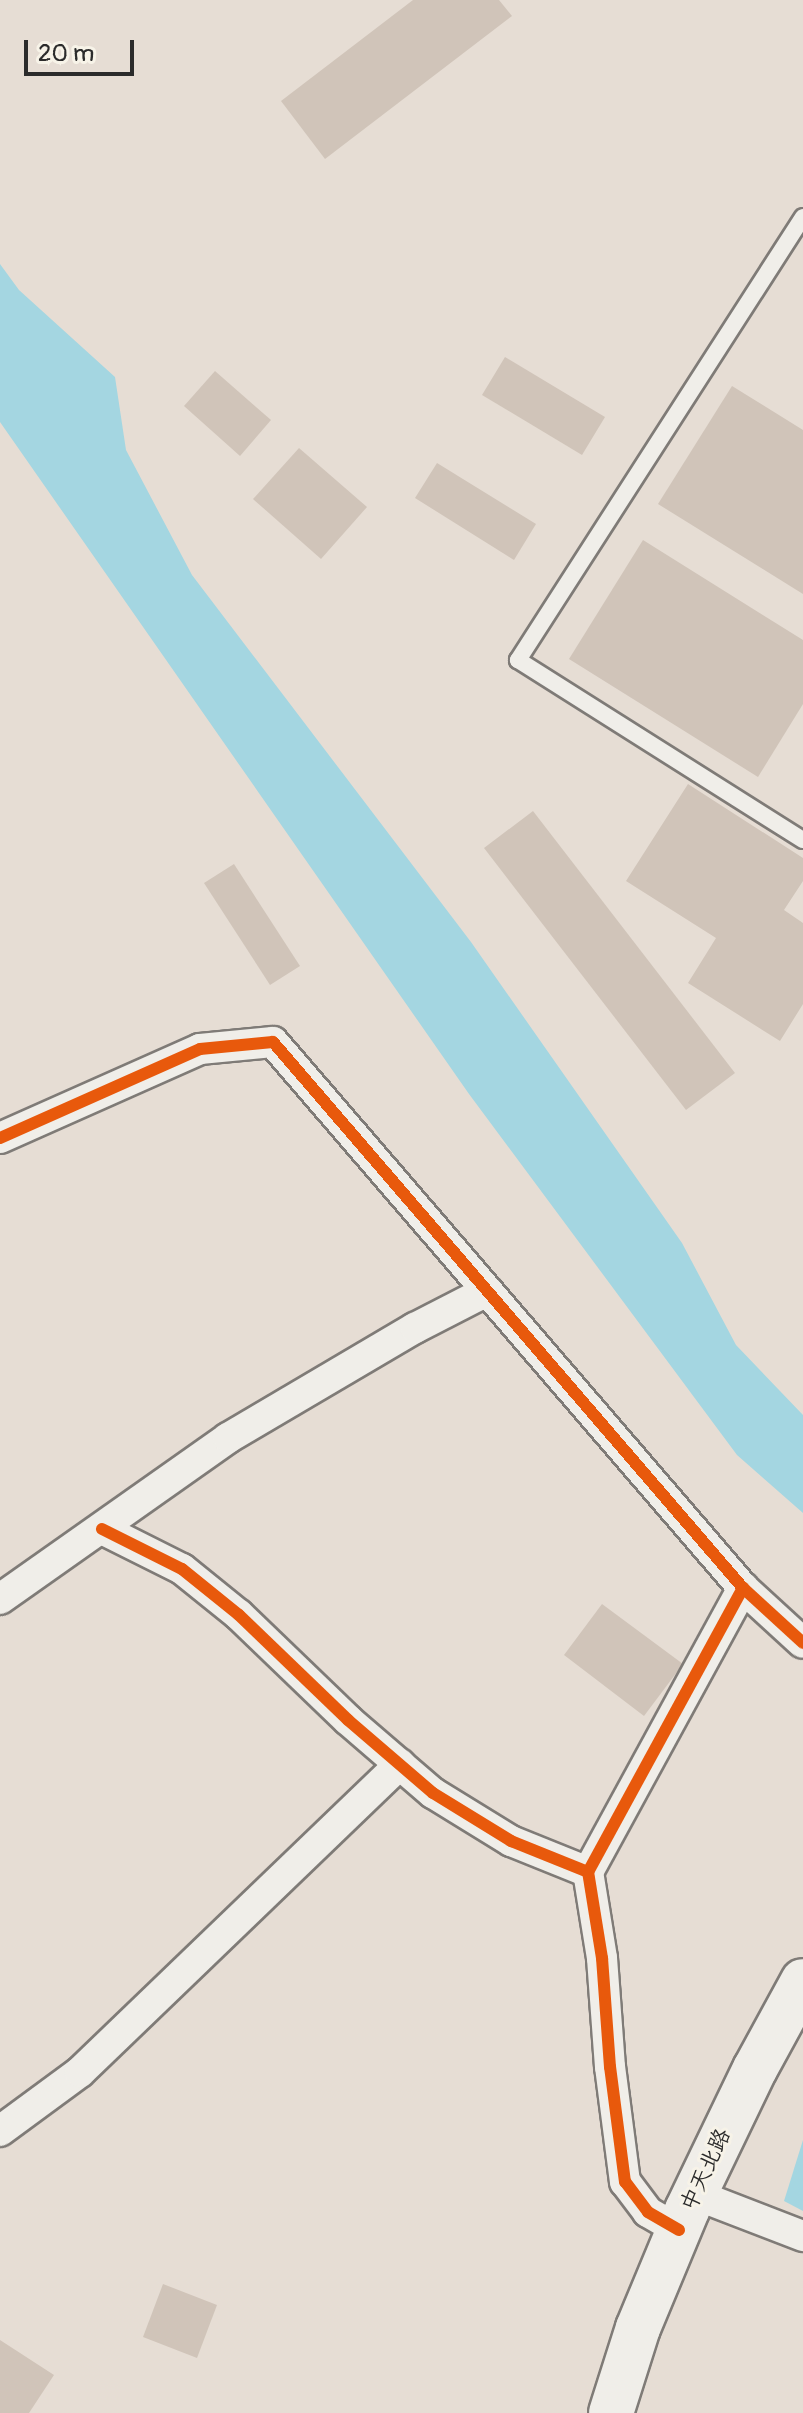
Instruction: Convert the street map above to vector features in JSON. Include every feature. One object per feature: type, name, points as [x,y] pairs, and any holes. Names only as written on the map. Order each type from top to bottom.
[{"type":"main road","name":"中天北路","points":[[611,2413],[638,2328],[686,2212],[755,2069],[803,1981]]},
{"type":"street","points":[[0,1138],[200,1049],[273,1042],[743,1588],[803,1643]]},
{"type":"street","points":[[0,1599],[228,1438],[415,1328],[487,1291]]},
{"type":"street","points":[[102,1529],[182,1569],[239,1615],[433,1793],[511,1841],[588,1872]]},
{"type":"street","points":[[743,1588],[588,1872],[602,1958],[610,2067],[625,2182],[648,2212],[686,2212],[803,2236]]},
{"type":"street","points":[[0,2131],[80,2072],[400,1764]]},
{"type":"lane","points":[[803,217],[518,660],[803,840]]},
{"type":"water","points":[[0,264],[19,290],[115,377],[126,450],[192,575],[471,942],[682,1243],[736,1345],[803,1415],[803,1513],[737,1455],[469,1094],[0,422]]},
{"type":"water","points":[[803,2140],[803,2211],[784,2201]]},
{"type":"building","points":[[413,0],[499,0],[512,16],[325,159],[281,101]]},
{"type":"building","points":[[505,357],[605,417],[582,455],[482,395]]},
{"type":"building","points":[[215,371],[271,420],[240,456],[184,406]]},
{"type":"building","points":[[732,386],[803,430],[803,594],[658,504]]},
{"type":"building","points":[[299,448],[367,507],[321,559],[253,499]]},
{"type":"building","points":[[437,463],[536,524],[514,560],[415,498]]},
{"type":"building","points":[[643,540],[803,640],[803,704],[758,777],[569,659]]},
{"type":"building","points":[[688,784],[803,858],[803,881],[784,910],[803,923],[803,1004],[780,1041],[688,983],[716,938],[626,881]]},
{"type":"building","points":[[533,811],[735,1073],[686,1110],[484,848]]},
{"type":"building","points":[[234,864],[300,966],[270,985],[204,883]]},
{"type":"building","points":[[602,1604],[683,1664],[644,1716],[564,1655]]},
{"type":"building","points":[[163,2284],[217,2305],[197,2358],[143,2337]]},
{"type":"building","points":[[0,2340],[54,2375],[29,2413],[0,2413]]},
{"type":"cycle path","points":[[0,1138],[200,1049],[273,1042],[743,1588],[803,1643]]},
{"type":"cycle path","points":[[102,1529],[182,1569],[239,1615],[348,1720],[433,1793],[511,1841],[588,1872]]},
{"type":"cycle path","points":[[679,2230],[648,2212],[625,2182],[610,2067],[602,1958],[588,1872],[743,1588]]}]
